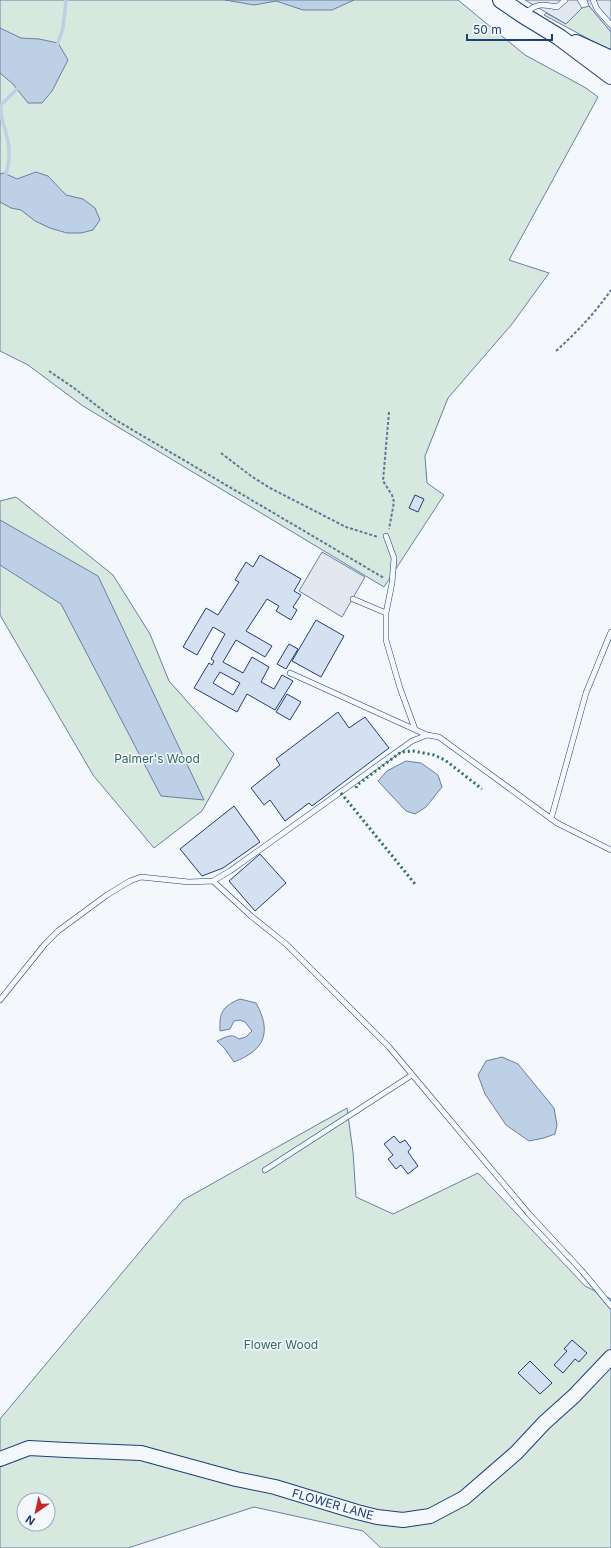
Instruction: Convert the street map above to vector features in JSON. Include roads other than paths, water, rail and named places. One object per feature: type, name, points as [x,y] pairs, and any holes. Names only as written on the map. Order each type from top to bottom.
[{"type":"main road","points":[[501,0],[559,37],[611,76]]},
{"type":"main road","points":[[559,37],[584,45],[611,59]]},
{"type":"street","name":"FLOWER LANE","points":[[0,1459],[30,1448],[141,1453],[236,1479],[275,1487],[370,1515],[403,1520],[430,1516],[464,1498],[510,1458],[611,1358]]},
{"type":"lane","points":[[523,15],[534,5],[542,4],[557,7],[565,0]]},
{"type":"lane","points":[[593,0],[597,9],[611,25]]},
{"type":"lane","points":[[386,536],[394,558],[392,583],[386,613],[386,640],[400,688],[415,729]]},
{"type":"lane","points":[[353,599],[386,613]]},
{"type":"lane","points":[[551,820],[586,693],[611,632]]},
{"type":"lane","points":[[290,673],[427,735],[439,737],[551,820],[611,850]]},
{"type":"lane","points":[[0,1000],[45,944],[58,932],[107,895],[130,881],[141,877],[189,882],[213,881],[230,871],[412,741],[427,735]]},
{"type":"lane","points":[[213,881],[251,916],[286,944],[389,1047],[529,1214],[611,1306]]},
{"type":"lane","points":[[265,1170],[412,1075]]},
{"type":"water","points":[[225,0],[354,0],[332,10],[303,10],[276,1],[254,5]]},
{"type":"water","points":[[0,28],[21,38],[39,39],[58,43],[68,60],[52,91],[42,103],[28,103],[13,84],[0,73]]},
{"type":"water","points":[[36,172],[48,176],[66,195],[83,199],[95,208],[100,220],[93,230],[81,233],[67,233],[50,228],[35,221],[21,210],[11,208],[0,202],[0,174],[4,173],[17,179]]},
{"type":"water","points":[[0,520],[98,576],[204,800],[161,796],[61,604],[0,565]]},
{"type":"water","points":[[406,761],[421,763],[438,775],[442,787],[426,807],[415,814],[406,811],[378,781],[387,771]]},
{"type":"water","points":[[240,999],[256,1003],[264,1023],[264,1031],[263,1039],[259,1046],[253,1052],[234,1062],[217,1041],[228,1036],[233,1036],[239,1039],[246,1037],[252,1031],[245,1022],[240,1020],[234,1021],[230,1029],[220,1031],[220,1019],[223,1010],[230,1004]]},
{"type":"water","points":[[502,1057],[518,1064],[554,1108],[557,1125],[555,1134],[529,1141],[506,1125],[485,1094],[478,1075],[486,1061]]},
{"type":"waterway","points":[[58,43],[63,28],[66,0]]},
{"type":"waterway","points":[[6,174],[9,159],[9,148],[1,117],[1,105],[17,89]]},
{"type":"park label","name":"Palmer's Wood","points":[[157,758]]},
{"type":"park label","name":"Flower Wood","points":[[281,1344]]}]
